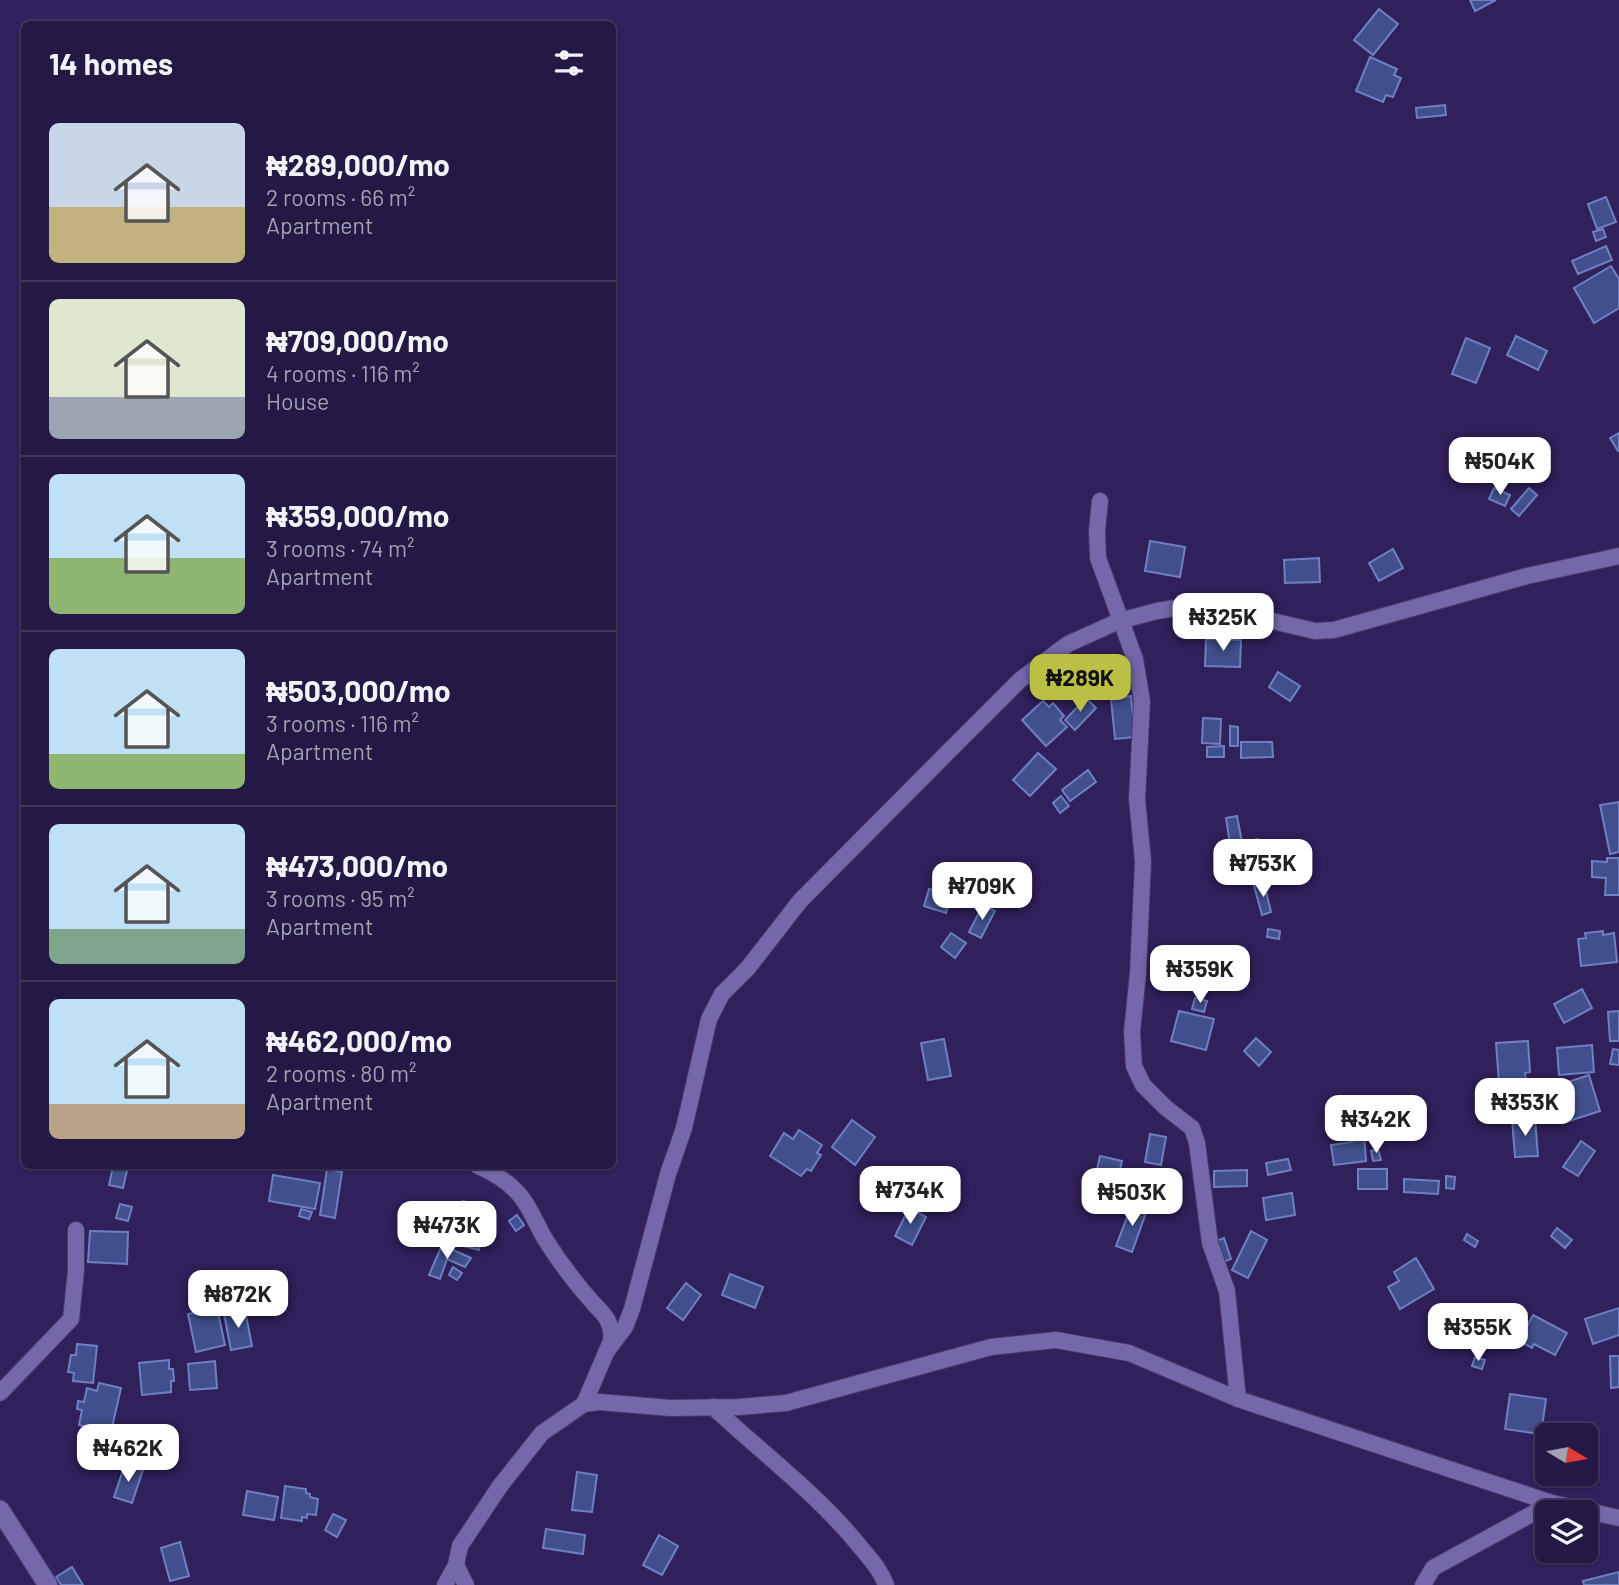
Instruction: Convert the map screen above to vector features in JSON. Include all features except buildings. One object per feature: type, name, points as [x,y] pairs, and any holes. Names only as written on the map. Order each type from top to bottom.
[{"type":"street","points":[[1100,501],[1098,558],[1135,659],[1142,701],[1137,799],[1143,861],[1138,973],[1132,1032],[1134,1066],[1143,1085],[1192,1128],[1210,1243],[1227,1292],[1238,1399]]},
{"type":"street","points":[[607,1351],[625,1327],[632,1309],[668,1174],[684,1128],[709,1018],[722,994],[748,968],[800,901],[1020,680],[1068,644],[1119,621],[1157,611],[1199,604],[1315,631],[1334,630],[1527,576],[1619,556]]},
{"type":"street","points":[[485,1169],[515,1190],[526,1202],[545,1239],[575,1283],[608,1318],[612,1330],[607,1351],[584,1404]]},
{"type":"street","points":[[0,1393],[71,1319],[76,1269],[76,1230]]},
{"type":"street","points":[[445,1585],[456,1565],[460,1546],[508,1475],[542,1433],[584,1404],[599,1402],[670,1408],[786,1403],[991,1347],[1056,1340],[1129,1353],[1238,1399],[1543,1500]]},
{"type":"street","points":[[712,1407],[803,1486],[846,1529],[882,1574],[887,1585]]},
{"type":"street","points":[[0,1510],[48,1585]]},
{"type":"street","points":[[1423,1585],[1433,1568],[1535,1512]]},
{"type":"street","points":[[1598,1513],[1619,1518]]},
{"type":"street","points":[[456,1565],[466,1585]]}]
